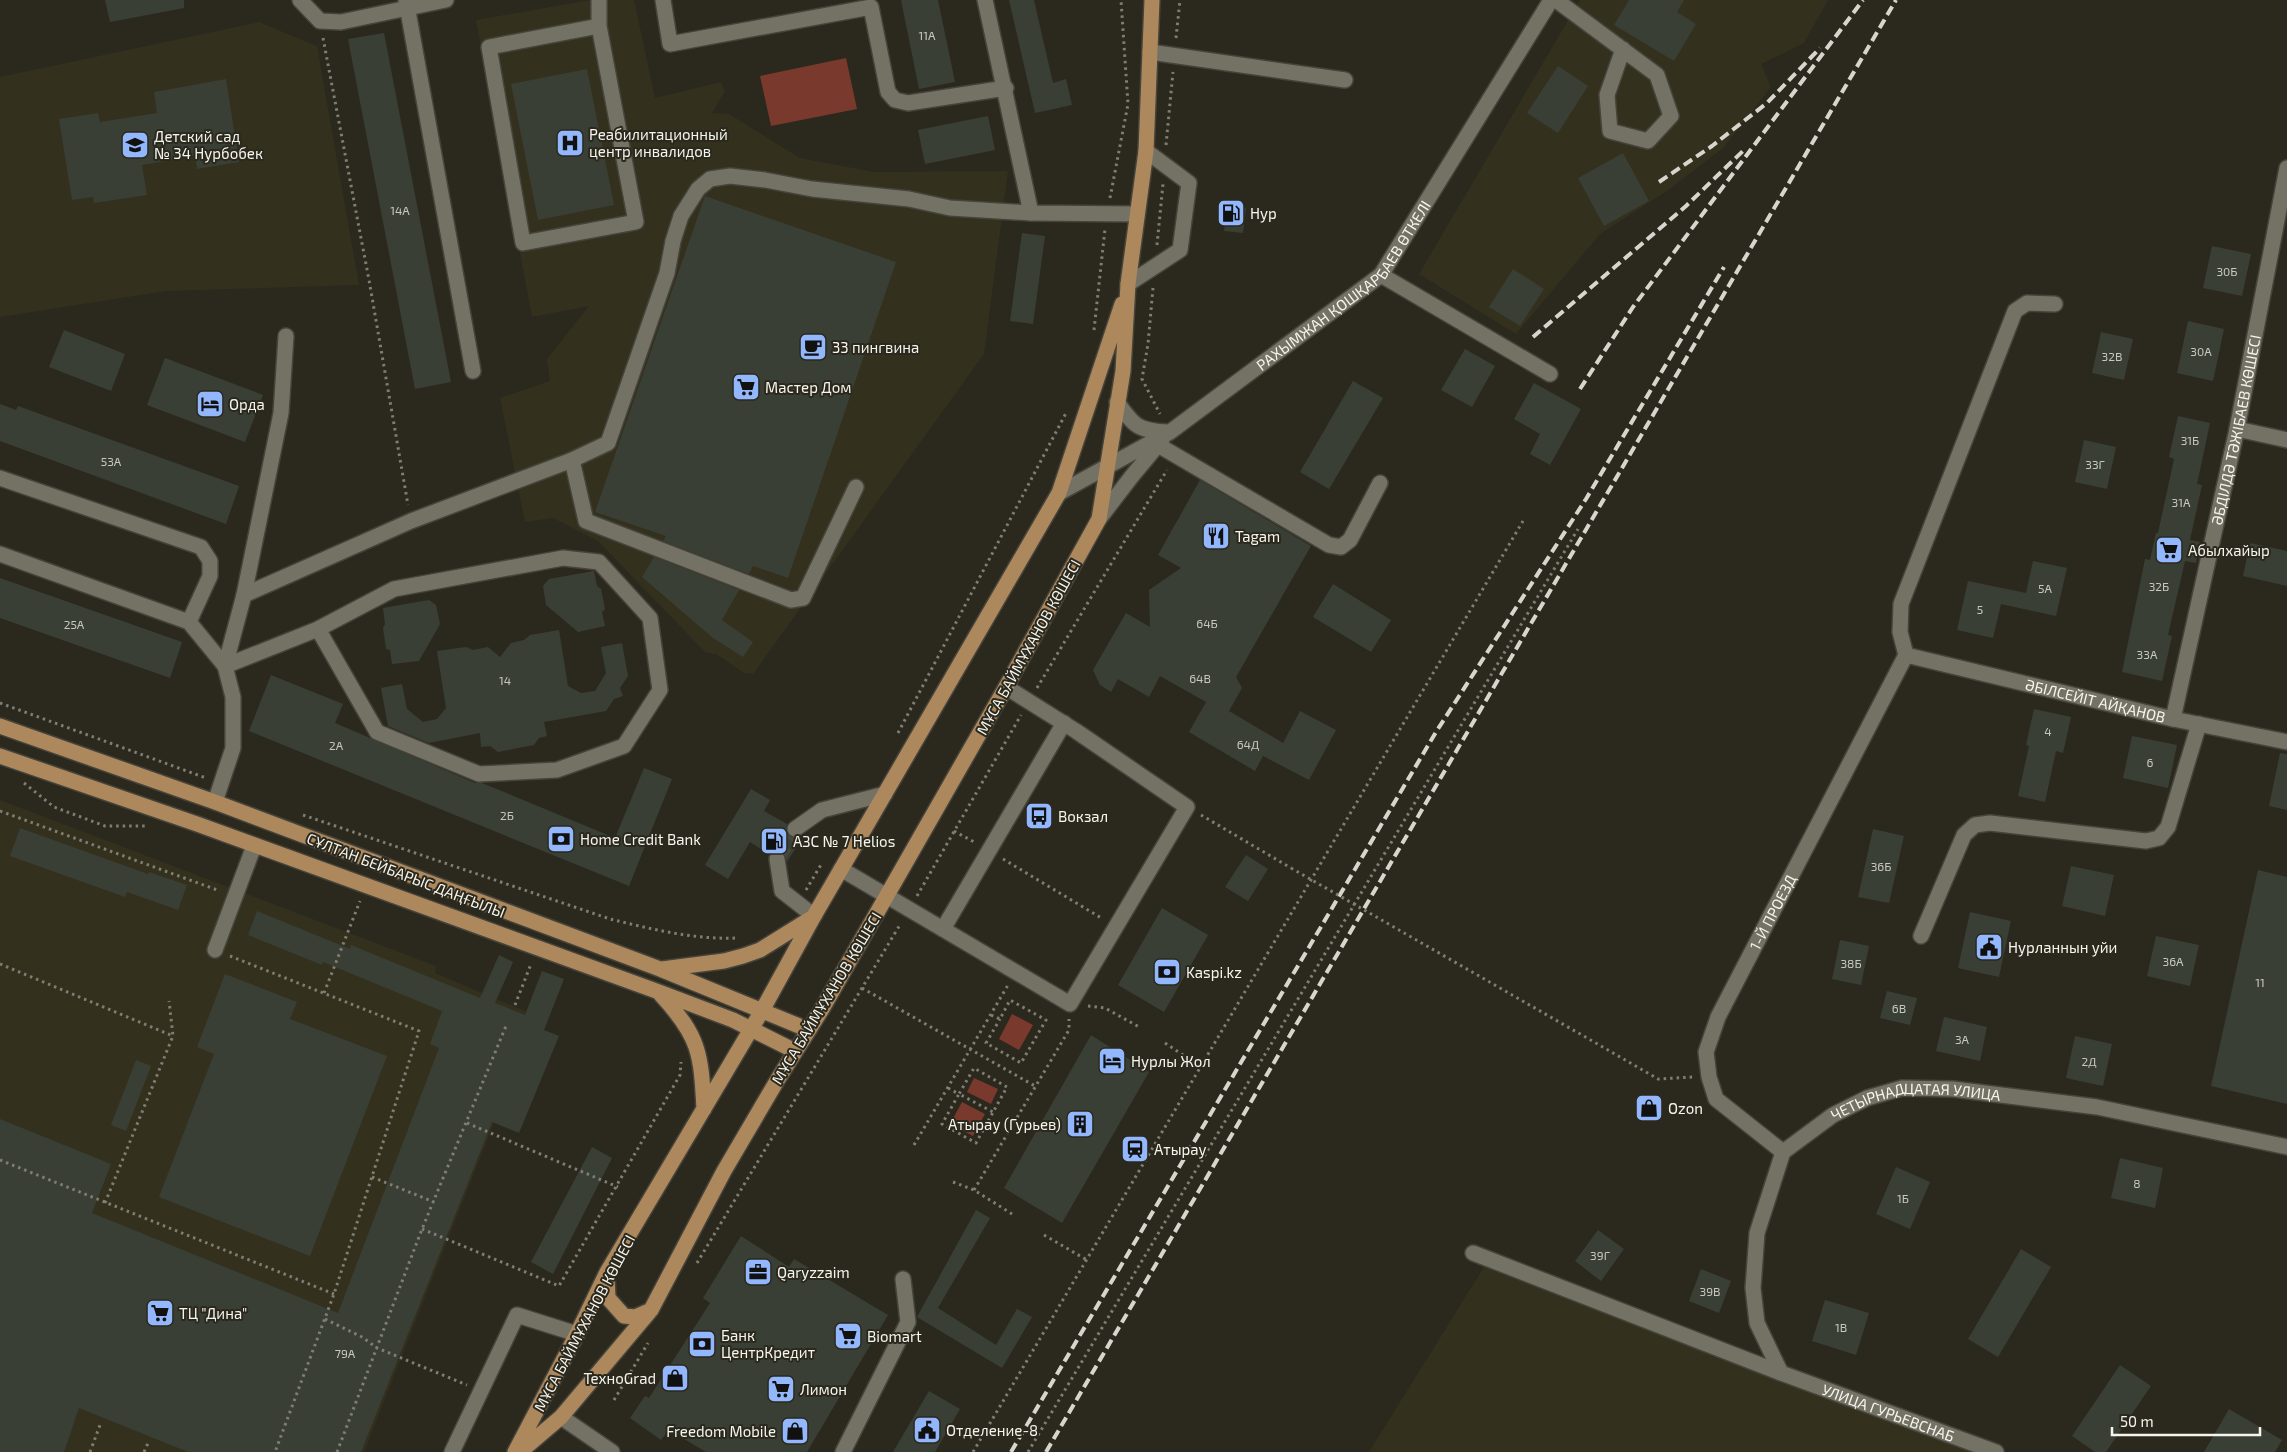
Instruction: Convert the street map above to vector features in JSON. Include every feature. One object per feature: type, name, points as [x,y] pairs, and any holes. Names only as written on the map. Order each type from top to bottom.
[{"type":"main road","points":[[1128,284],[1146,151],[1152,0]]},
{"type":"main road","name":"МҰСА БАЙМҰХАНОВ КӨШЕСІ","points":[[520,1452],[561,1417],[651,1310],[724,1171],[809,1030],[1006,687],[1099,519],[1123,371],[1128,284]]},
{"type":"main road","name":"МҰСА БАЙМҰХАНОВ КӨШЕСІ","points":[[515,1452],[577,1334],[607,1272],[763,1009],[814,916],[1059,493],[1128,284]]},
{"type":"main road","name":"СҰЛТАН БЕЙБАРЫС ДАҢҒЫЛЫ","points":[[0,726],[214,802],[660,969],[763,1009],[809,1030]]},
{"type":"main road","name":"СҰЛТАН БЕЙБАРЫС ДАҢҒЫЛЫ","points":[[0,756],[197,824],[659,992],[751,1029],[795,1051]]},
{"type":"main road","points":[[660,969],[716,962],[743,956],[760,950],[814,916]]},
{"type":"main road","points":[[659,992],[678,1013],[697,1044],[702,1065],[704,1109]]},
{"type":"main road","points":[[607,1272],[608,1298],[624,1316],[635,1317],[651,1310]]},
{"type":"street","points":[[300,0],[320,21],[341,22],[407,4],[446,0]]},
{"type":"street","points":[[599,0],[599,26],[636,222],[524,243],[489,47],[599,26]]},
{"type":"street","points":[[663,0],[670,44],[872,7],[888,92],[895,100],[908,103],[1006,88]]},
{"type":"street","points":[[985,0],[1006,88],[1031,213]]},
{"type":"street","name":"РАХЫМЖАН ҚОШҚАРБАЕВ ӨТКЕЛІ","points":[[1059,493],[1170,432],[1381,275],[1550,0]]},
{"type":"street","points":[[1556,0],[1658,75],[1671,116],[1648,140],[1610,131],[1606,95],[1623,50]]},
{"type":"street","points":[[407,4],[473,370]]},
{"type":"street","points":[[1150,52],[1345,80]]},
{"type":"street","points":[[1128,284],[1180,250],[1189,183],[1146,151]]},
{"type":"street","name":"ӘБДІЛДӘ ТӘЖІБАЕВ КӨШЕСІ","points":[[2173,719],[2238,429],[2287,168]]},
{"type":"street","points":[[244,595],[411,521],[572,460],[608,443],[667,273],[673,241],[681,216],[698,189],[710,179],[730,176],[812,189],[909,199],[950,208],[1031,213],[1137,214]]},
{"type":"street","points":[[1381,275],[1550,374]]},
{"type":"street","points":[[1906,655],[1900,632],[1901,604],[2015,311],[2027,303],[2055,304]]},
{"type":"street","points":[[225,666],[244,595],[281,413],[286,336]]},
{"type":"street","points":[[1117,402],[1133,424],[1147,431],[1170,432]]},
{"type":"street","points":[[2238,429],[2287,440]]},
{"type":"street","points":[[1099,519],[1132,476],[1170,432]]},
{"type":"street","points":[[1158,445],[1329,545],[1341,547],[1350,540],[1380,483]]},
{"type":"street","points":[[572,460],[586,521],[791,600],[803,598],[856,487]]},
{"type":"street","points":[[0,478],[201,547],[210,561],[210,576],[190,622]]},
{"type":"street","points":[[0,554],[190,622],[225,666],[233,697],[233,748],[214,802]]},
{"type":"street","points":[[225,666],[318,628],[394,589],[563,558],[599,562],[650,618],[660,690],[624,746],[557,770],[479,774],[377,732],[318,628]]},
{"type":"street","name":"ӘБІЛСЕЙІТ АЙҚАНОВ","points":[[1906,655],[2173,719],[2287,742]]},
{"type":"street","name":"1-Й ПРОЕЗД","points":[[1783,1152],[1716,1099],[1709,1077],[1706,1052],[1718,1017],[1906,655]]},
{"type":"street","points":[[841,869],[1070,1004],[1187,807],[1006,687]]},
{"type":"street","points":[[942,930],[1064,724]]},
{"type":"street","points":[[1921,936],[1964,835],[1975,825],[1990,823],[2146,841],[2160,838],[2168,827],[2199,724]]},
{"type":"street","points":[[794,829],[822,810],[886,794]]},
{"type":"street","points":[[215,950],[254,846]]},
{"type":"street","points":[[776,858],[782,892],[798,902],[814,916]]},
{"type":"street","name":"ЧЕТЫРНАДЦАТАЯ УЛИЦА","points":[[1783,1152],[1833,1115],[1867,1098],[1902,1088],[1953,1089],[2097,1108],[2287,1146]]},
{"type":"street","points":[[1781,1373],[1757,1323],[1753,1288],[1757,1233],[1783,1152]]},
{"type":"street","name":"УЛИЦА ГУРЬЕВСНАБ","points":[[1472,1253],[1781,1373],[1996,1452]]},
{"type":"street","points":[[843,1452],[908,1322],[904,1279]]},
{"type":"street","points":[[452,1452],[517,1316],[577,1334]]},
{"type":"street","points":[[561,1417],[612,1452]]},
{"type":"path","points":[[1093,339],[1107,213],[1128,104],[1121,0]]},
{"type":"path","points":[[1170,432],[1142,378],[1148,344],[1156,266],[1180,0]]},
{"type":"path","points":[[320,21],[369,280],[411,521]]},
{"type":"path","points":[[895,738],[1066,412]]},
{"type":"path","points":[[695,1267],[908,910],[1028,701],[1176,455]]},
{"type":"path","points":[[973,1452],[1523,521]]},
{"type":"path","points":[[1028,1452],[1578,529]]},
{"type":"path","points":[[0,703],[221,784]]},
{"type":"path","points":[[1187,807],[1658,1079],[1709,1077]]},
{"type":"path","points":[[0,811],[236,897]]},
{"type":"path","name":"СҰЛТАН БЕЙБАРЫС ДАҢҒЫЛЫ","points":[[302,814],[610,919],[713,940],[738,938]]},
{"type":"path","points":[[954,831],[1116,927]]},
{"type":"path","points":[[798,902],[828,855]]},
{"type":"path","points":[[324,993],[362,894]]},
{"type":"path","points":[[215,950],[419,1031],[334,1294],[275,1452]]},
{"type":"path","points":[[515,1005],[532,961]]},
{"type":"path","points":[[0,964],[173,1036]]},
{"type":"path","points":[[914,1144],[1016,972]]},
{"type":"path","points":[[862,988],[1036,1086]]},
{"type":"path","points":[[1010,1000],[1046,1020],[1021,1063],[986,1044],[1000,1019],[1010,1000]]},
{"type":"path","points":[[106,1203],[173,1036],[169,1001]]},
{"type":"path","points":[[974,1190],[1068,1030],[1070,1004],[1104,1008],[1141,1028]]},
{"type":"path","points":[[991,1014],[1000,1019]]},
{"type":"path","points":[[337,1452],[422,1229],[506,1026]]},
{"type":"path","points":[[1164,1043],[1201,1067]]},
{"type":"path","points":[[422,1229],[559,1286],[618,1187],[680,1075],[681,1056]]},
{"type":"path","points":[[974,1068],[1007,1087],[976,1143],[942,1124],[959,1094],[974,1068]]},
{"type":"path","points":[[948,1088],[993,1112]]},
{"type":"path","points":[[467,1123],[618,1187]]},
{"type":"path","points":[[0,1160],[334,1294]]},
{"type":"path","points":[[372,1176],[434,1202]]},
{"type":"path","points":[[954,1182],[974,1190],[1012,1214]]},
{"type":"path","points":[[1044,1235],[1087,1260]]},
{"type":"path","points":[[325,1319],[362,1336],[377,1348],[481,1391]]},
{"type":"path","points":[[614,1400],[649,1342]]},
{"type":"path","points":[[90,1452],[100,1425]]},
{"type":"path","points":[[144,1452],[148,1443]]},
{"type":"shaded area","points":[[591,0],[634,0],[655,98],[721,82],[725,91],[712,113],[729,114],[800,158],[874,172],[1008,171],[984,354],[753,674],[744,673],[716,654],[706,653],[598,541],[553,518],[525,522],[500,398],[550,381],[547,359],[589,306],[532,317],[476,20]]},
{"type":"shaded area","points":[[1580,0],[1828,0],[1804,43],[1761,64],[1771,87],[1723,148],[1667,191],[1600,234],[1516,334],[1419,274]]},
{"type":"shaded area","points":[[259,22],[317,46],[359,285],[166,291],[0,317],[0,77]]},
{"type":"shaded area","points":[[846,58],[857,109],[771,126],[760,76]]},
{"type":"shaded area","points":[[0,800],[436,966],[435,973],[536,1016],[364,1452],[0,1452]]},
{"type":"shaded area","points":[[1012,1014],[1033,1025],[1019,1050],[999,1039]]},
{"type":"shaded area","points":[[974,1078],[998,1089],[991,1104],[967,1092]]},
{"type":"shaded area","points":[[962,1102],[985,1114],[973,1136],[950,1124]]},
{"type":"shaded area","points":[[1484,1267],[1973,1452],[1369,1452]]},
{"type":"building","points":[[105,0],[184,0],[184,8],[110,22]]},
{"type":"building","points":[[901,0],[938,0],[955,82],[919,89]]},
{"type":"building","points":[[1009,0],[1034,0],[1053,83],[1066,79],[1072,105],[1035,113]]},
{"type":"building","points":[[1629,0],[1684,0],[1677,12],[1696,24],[1674,61],[1614,25]]},
{"type":"building","points":[[384,33],[451,382],[415,389],[348,39]]},
{"type":"building","points":[[1558,66],[1588,86],[1558,133],[1527,113]]},
{"type":"building","name":"Реабилитационный центр инвалидов","points":[[587,69],[614,205],[538,220],[511,84]]},
{"type":"building","points":[[226,79],[239,162],[197,169],[195,156],[142,165],[147,195],[94,203],[93,197],[72,200],[59,119],[98,113],[100,122],[157,113],[154,92]]},
{"type":"building","points":[[988,116],[995,150],[925,164],[918,130]]},
{"type":"building","points":[[1623,153],[1649,201],[1604,226],[1578,178]]},
{"type":"building","name":"Мастер Дом","points":[[705,196],[896,262],[788,578],[753,566],[749,574],[663,541],[666,536],[595,512]]},
{"type":"building","points":[[1227,206],[1246,208],[1243,233],[1224,231]]},
{"type":"building","points":[[1022,233],[1045,236],[1033,324],[1010,321]]},
{"type":"building","points":[[2212,246],[2251,254],[2242,296],[2203,288]]},
{"type":"building","points":[[1513,269],[1544,289],[1520,326],[1489,307]]},
{"type":"building","points":[[2188,321],[2224,329],[2213,381],[2177,373]]},
{"type":"building","points":[[64,330],[125,354],[111,391],[49,367]]},
{"type":"building","points":[[2101,332],[2133,339],[2124,380],[2092,373]]},
{"type":"building","points":[[1465,349],[1495,366],[1472,407],[1441,390]]},
{"type":"building","points":[[165,358],[263,395],[245,442],[147,405]]},
{"type":"building","points":[[1353,381],[1383,398],[1329,489],[1300,472]]},
{"type":"building","points":[[1534,383],[1581,409],[1550,465],[1530,454],[1540,434],[1514,419]]},
{"type":"building","points":[[0,404],[16,410],[18,406],[239,486],[226,524],[0,441]]},
{"type":"building","points":[[2178,416],[2210,423],[2197,484],[2202,485],[2190,540],[2200,542],[2196,563],[2185,561],[2168,635],[2172,636],[2162,681],[2122,672],[2145,559],[2150,560],[2156,533],[2158,533],[2174,459],[2169,457]]},
{"type":"building","points":[[2084,440],[2116,447],[2107,489],[2075,482]]},
{"type":"building","points":[[1200,480],[1311,546],[1236,677],[1242,688],[1229,711],[1283,743],[1300,711],[1336,730],[1309,780],[1263,756],[1255,771],[1189,732],[1206,702],[1160,676],[1149,697],[1118,679],[1111,692],[1100,685],[1093,670],[1126,613],[1150,627],[1149,590],[1181,568],[1158,555]]},
{"type":"building","points":[[2250,543],[2287,551],[2287,586],[2243,576]]},
{"type":"building","points":[[654,557],[739,590],[722,620],[753,642],[743,657],[713,638],[642,577]]},
{"type":"building","points":[[2033,561],[2067,568],[2056,616],[2001,604],[1993,638],[1957,630],[1968,581],[2026,593]]},
{"type":"building","points":[[594,571],[597,586],[601,589],[605,609],[602,612],[605,626],[578,632],[546,605],[543,586],[549,579]]},
{"type":"building","points":[[0,578],[182,642],[170,678],[0,618]]},
{"type":"building","points":[[1333,584],[1391,620],[1371,652],[1313,617]]},
{"type":"building","points":[[429,600],[436,605],[440,624],[419,661],[392,664],[390,650],[386,649],[383,608]]},
{"type":"building","points":[[559,630],[568,686],[581,693],[595,691],[606,673],[601,647],[622,643],[628,676],[620,688],[623,696],[614,699],[606,711],[544,722],[547,736],[539,738],[534,745],[498,752],[490,746],[481,747],[480,733],[429,743],[388,726],[381,688],[402,684],[407,709],[423,722],[437,719],[446,708],[437,651],[466,647],[473,650],[488,647],[500,657],[511,643],[524,640],[530,635]]},
{"type":"building","points":[[271,675],[343,704],[335,723],[475,783],[482,783],[615,838],[644,768],[672,779],[629,886],[249,731]]},
{"type":"building","points":[[2034,709],[2071,717],[2063,753],[2056,751],[2045,802],[2018,796],[2029,746],[2026,745]]},
{"type":"building","points":[[2132,736],[2177,745],[2168,788],[2123,778]]},
{"type":"building","points":[[2280,753],[2287,754],[2287,810],[2269,806]]},
{"type":"building","points":[[751,789],[770,800],[764,811],[787,824],[788,835],[795,838],[804,835],[787,862],[785,854],[781,850],[775,850],[769,854],[750,842],[728,879],[705,865]]},
{"type":"building","points":[[20,828],[148,874],[149,872],[187,885],[178,910],[127,892],[125,897],[10,856]]},
{"type":"building","points":[[1873,829],[1904,836],[1889,903],[1858,897]]},
{"type":"building","points":[[1246,855],[1268,869],[1248,901],[1225,887]]},
{"type":"building","points":[[2071,866],[2114,875],[2105,916],[2062,906]]},
{"type":"building","points":[[2258,870],[2287,877],[2287,1104],[2211,1086]]},
{"type":"building","points":[[1162,908],[1208,935],[1164,1012],[1118,985]]},
{"type":"building","points":[[257,911],[350,949],[351,945],[480,998],[499,955],[513,962],[495,1003],[525,1015],[542,971],[564,979],[544,1030],[559,1036],[519,1133],[492,1122],[361,1452],[188,1452],[79,1408],[64,1452],[0,1452],[0,1119],[111,1164],[92,1213],[338,1313],[439,1048],[430,1044],[442,1011],[323,962],[322,965],[248,935]]},
{"type":"building","points":[[1970,912],[2011,921],[1999,977],[1958,968]]},
{"type":"building","points":[[2156,936],[2199,945],[2190,986],[2147,976]]},
{"type":"building","points":[[1840,940],[1869,946],[1861,985],[1832,979]]},
{"type":"building","points":[[225,974],[297,1002],[290,1019],[387,1056],[310,1256],[159,1197],[214,1054],[197,1047]]},
{"type":"building","points":[[1887,991],[1917,998],[1910,1025],[1880,1018]]},
{"type":"building","points":[[1944,1017],[1987,1027],[1980,1061],[1936,1051]]},
{"type":"building","name":"Атырау (Гурьев)","points":[[1091,1035],[1149,1072],[1062,1223],[1004,1188]]},
{"type":"building","points":[[2075,1036],[2112,1044],[2103,1086],[2066,1078]]},
{"type":"building","points":[[136,1060],[151,1066],[126,1131],[111,1125]]},
{"type":"building","points":[[592,1147],[612,1158],[553,1274],[531,1262]]},
{"type":"building","points":[[2120,1158],[2163,1168],[2155,1208],[2111,1198]]},
{"type":"building","points":[[1896,1167],[1930,1182],[1910,1229],[1876,1214]]},
{"type":"building","points":[[976,1210],[990,1218],[938,1308],[996,1345],[1017,1309],[1032,1317],[1002,1368],[917,1317]]},
{"type":"building","points":[[1598,1230],[1624,1249],[1601,1281],[1575,1261]]},
{"type":"building","name":"Лимон","points":[[741,1236],[789,1267],[794,1259],[888,1315],[807,1452],[706,1452],[669,1430],[661,1440],[630,1418],[645,1396],[649,1398],[710,1303],[703,1298]]},
{"type":"building","points":[[2021,1249],[2051,1267],[1998,1357],[1968,1339]]},
{"type":"building","points":[[1701,1269],[1731,1281],[1719,1313],[1689,1301]]},
{"type":"building","points":[[1825,1300],[1869,1313],[1856,1355],[1812,1341]]},
{"type":"building","points":[[2120,1365],[2151,1386],[2106,1452],[2095,1452],[2072,1436]]},
{"type":"building","name":"Отделение-8","points":[[929,1391],[960,1409],[935,1452],[893,1452]]},
{"type":"building","points":[[2229,1409],[2282,1440],[2275,1452],[2204,1452]]},
{"type":"tunnel","points":[[777,859],[795,829]]},
{"type":"railway","points":[[1580,389],[1633,307],[1863,0]]},
{"type":"railway","points":[[1046,1452],[1896,0]]},
{"type":"railway","points":[[1659,182],[1712,146],[1767,103],[1820,48]]},
{"type":"railway","points":[[1533,337],[1686,206],[1746,148]]},
{"type":"railway","points":[[1011,1452],[1436,732],[1586,499],[1724,267]]},
{"type":"place","name":"Реабилитационный центр инвалидов","points":[[570,143]]},
{"type":"place","name":"Детский сад № 34 Нурбобек","points":[[135,145]]},
{"type":"place","name":"Нур","points":[[1231,213]]},
{"type":"place","name":"33 пингвина","points":[[813,347]]},
{"type":"place","name":"Мастер Дом","points":[[746,387]]},
{"type":"place","name":"Орда","points":[[210,404]]},
{"type":"place","name":"Tagam","points":[[1216,536]]},
{"type":"place","name":"Абылхайыр","points":[[2169,550]]},
{"type":"place","name":"Вокзал","points":[[1039,816]]},
{"type":"place","name":"Home Credit Bank","points":[[561,839]]},
{"type":"place","name":"АЗС № 7 Helios","points":[[774,841]]},
{"type":"place","name":"Нурланнын уйи","points":[[1989,947]]},
{"type":"place","name":"Kaspi.kz","points":[[1167,972]]},
{"type":"place","name":"Нурлы Жол","points":[[1112,1061]]},
{"type":"place","name":"Ozon","points":[[1649,1108]]},
{"type":"place","name":"Атырау (Гурьев)","points":[[1080,1124]]},
{"type":"place","name":"Атырау","points":[[1135,1149]]},
{"type":"place","name":"Qaryzzaim","points":[[758,1272]]},
{"type":"place","name":"ТЦ \"Дина\"","points":[[160,1313]]},
{"type":"place","name":"Biomart","points":[[848,1336]]},
{"type":"place","name":"Банк ЦентрКредит","points":[[702,1344]]},
{"type":"place","name":"ТехноGrad","points":[[675,1378]]},
{"type":"place","name":"Лимон","points":[[781,1389]]},
{"type":"place","name":"Отделение-8","points":[[927,1430]]},
{"type":"place","name":"Freedom Mobile","points":[[795,1431]]}]
